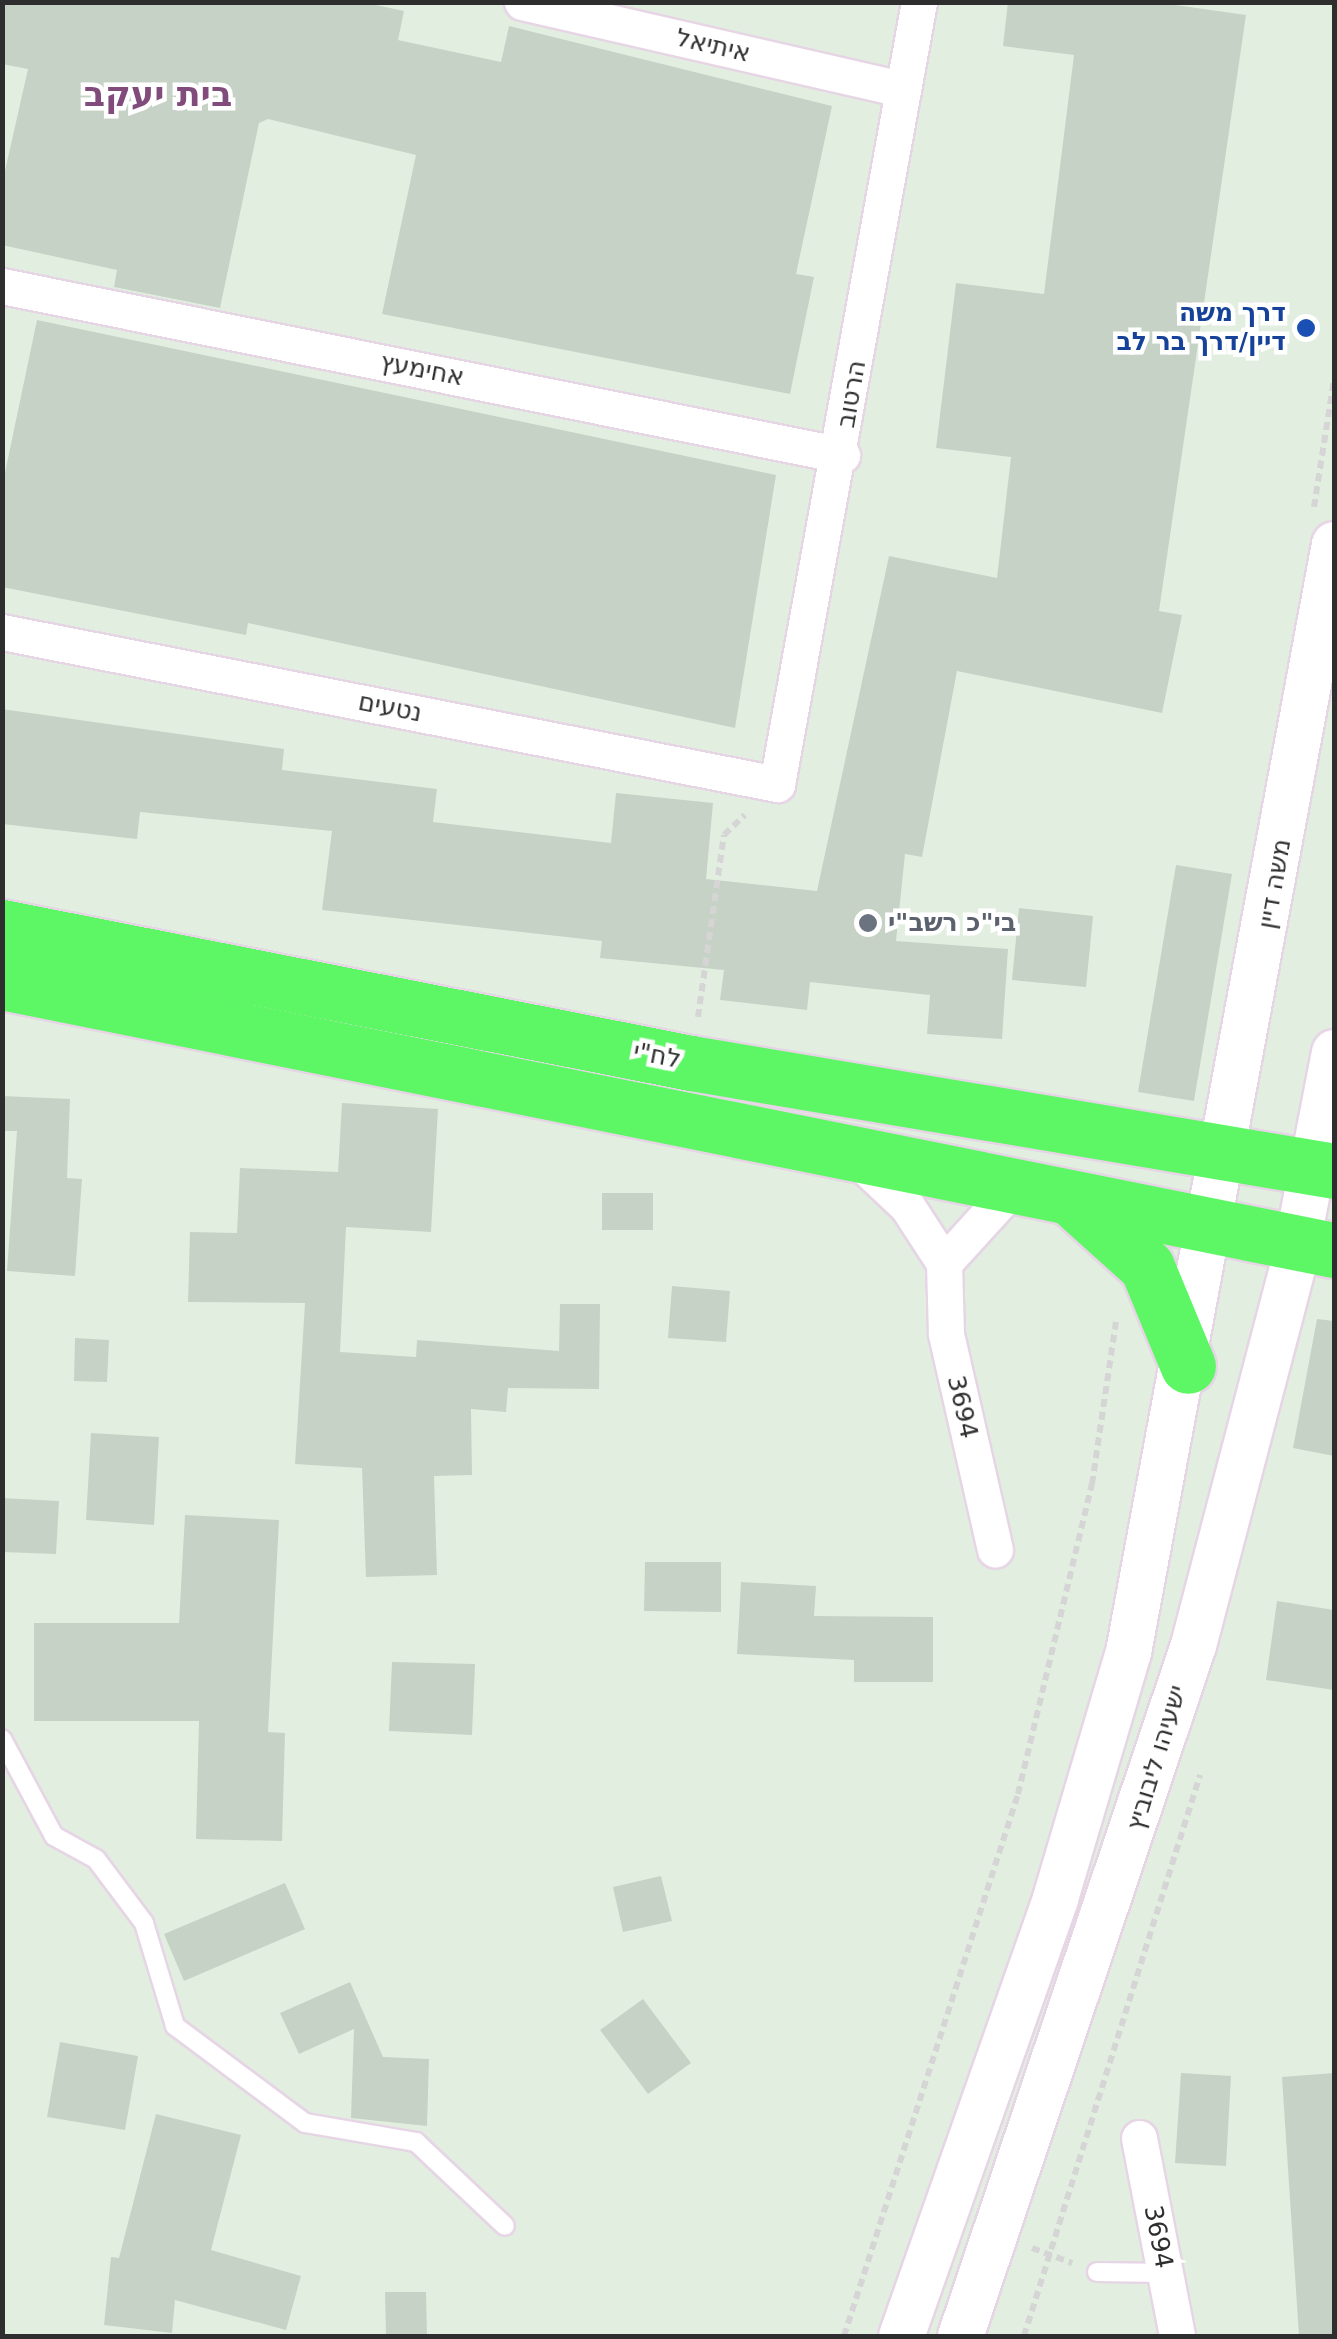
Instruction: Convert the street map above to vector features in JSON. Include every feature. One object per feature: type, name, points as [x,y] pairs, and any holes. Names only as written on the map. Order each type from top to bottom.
[{"type":"main road","name":"לח\"י","points":[[2,927],[691,1062],[1324,1169]]},
{"type":"main road","points":[[2,982],[1316,1246]]},
{"type":"main road","points":[[1034,1188],[1132,1246],[1188,1366]]},
{"type":"street","name":"איתיאל","points":[[522,2],[903,89]]},
{"type":"street","name":"הרטוב","points":[[777,784],[842,455],[919,2]]},
{"type":"street","name":"אחימעץ","points":[[2,286],[842,455]]},
{"type":"street","name":"משה דיין","points":[[1214,1224],[1334,544]]},
{"type":"street","name":"נטעים","points":[[2,632],[777,784]]},
{"type":"street","points":[[1324,1169],[1334,1052]]},
{"type":"street","points":[[849,1151],[907,1206],[944,1263],[1034,1188]]},
{"type":"street","name":"ישעיהו ליבוביץ","points":[[960,2336],[1193,1645],[1316,1246],[1324,1169]]},
{"type":"street","points":[[900,2336],[1096,1763],[1188,1366],[1214,1224]]},
{"type":"street","name":"3694","points":[[944,1263],[946,1334],[995,1548]]},
{"type":"street","name":"3694","points":[[1140,2138],[1177,2336]]},
{"type":"lane","points":[[2,1739],[54,1836],[96,1859],[144,1923],[176,2026],[306,2123],[416,2142],[505,2226]]},
{"type":"lane","points":[[1096,2272],[1165,2273]]},
{"type":"path","points":[[691,1062],[724,835],[777,784]]},
{"type":"path","points":[[844,2336],[1018,1794],[1108,1394],[1116,1301],[1109,1256],[1132,1246]]},
{"type":"building","points":[[2,2],[362,2],[404,11],[398,40],[501,62],[509,26],[832,106],[796,274],[814,277],[790,394],[382,314],[416,155],[268,119],[259,123],[220,308],[114,287],[117,270],[2,245],[2,184],[28,69],[2,64]]},
{"type":"building","points":[[1008,2],[1154,2],[1246,15],[1159,611],[1182,615],[1162,713],[957,671],[922,857],[905,854],[896,941],[1008,949],[1002,1039],[927,1034],[930,995],[810,982],[807,1010],[720,1000],[724,970],[600,958],[602,941],[322,910],[332,831],[140,812],[137,839],[2,824],[2,709],[284,749],[282,770],[437,789],[433,822],[611,843],[616,793],[713,803],[706,879],[817,891],[889,556],[997,578],[1011,457],[936,448],[956,283],[1044,294],[1074,55],[1003,46]]},
{"type":"building","points":[[37,320],[776,475],[735,728],[248,623],[246,635],[2,587],[2,487]]},
{"type":"building","points":[[1176,865],[1232,874],[1194,1101],[1138,1092]]},
{"type":"building","points":[[1019,908],[1093,916],[1086,987],[1012,980]]},
{"type":"building","points":[[2,1096],[70,1099],[67,1178],[82,1179],[75,1276],[7,1271],[17,1131],[2,1131]]},
{"type":"building","points":[[342,1103],[438,1109],[431,1232],[346,1227],[340,1352],[416,1357],[417,1340],[559,1351],[560,1304],[600,1304],[599,1389],[508,1388],[506,1412],[471,1409],[472,1475],[434,1476],[437,1575],[366,1577],[362,1468],[295,1464],[305,1303],[188,1302],[190,1232],[237,1233],[240,1168],[338,1172]]},
{"type":"building","points":[[602,1193],[653,1193],[653,1230],[602,1230]]},
{"type":"building","points":[[672,1286],[730,1291],[726,1342],[668,1338]]},
{"type":"building","points":[[1317,1319],[1334,1321],[1334,1456],[1293,1448]]},
{"type":"building","points":[[75,1338],[109,1340],[107,1382],[74,1381]]},
{"type":"building","points":[[91,1433],[159,1437],[154,1525],[86,1520]]},
{"type":"building","points":[[2,1498],[59,1501],[56,1554],[2,1552]]},
{"type":"building","points":[[185,1515],[279,1520],[268,1732],[285,1733],[282,1841],[196,1839],[199,1721],[34,1721],[34,1623],[179,1623]]},
{"type":"building","points":[[645,1562],[721,1562],[721,1612],[644,1611]]},
{"type":"building","points":[[741,1582],[816,1586],[814,1616],[933,1617],[933,1682],[854,1682],[854,1660],[737,1654]]},
{"type":"building","points":[[1277,1601],[1334,1610],[1334,1690],[1266,1680]]},
{"type":"building","points":[[392,1662],[475,1664],[472,1735],[389,1731]]},
{"type":"building","points":[[661,1876],[672,1921],[623,1932],[613,1887]]},
{"type":"building","points":[[285,1883],[305,1929],[184,1981],[164,1934]]},
{"type":"building","points":[[350,1982],[383,2057],[429,2059],[427,2126],[351,2118],[354,2029],[299,2054],[280,2013]]},
{"type":"building","points":[[643,1999],[691,2063],[648,2094],[600,2030]]},
{"type":"building","points":[[60,2042],[138,2056],[125,2130],[47,2117]]},
{"type":"building","points":[[1181,2073],[1231,2076],[1226,2166],[1175,2163]]},
{"type":"building","points":[[1334,2073],[1334,2336],[1299,2336],[1282,2077]]},
{"type":"building","points":[[156,2114],[241,2135],[211,2250],[301,2276],[286,2330],[175,2300],[172,2333],[104,2325],[111,2257],[119,2258]]},
{"type":"building","points":[[385,2292],[426,2292],[427,2336],[386,2336]]},
{"type":"place","name":"דרך משה דיין/דרך בר לב","points":[[1306,328]]},
{"type":"place","name":"בי\"כ רשב\"י","points":[[868,923]]},
{"type":"district","name":"בית יעקב","points":[[158,94]]}]
